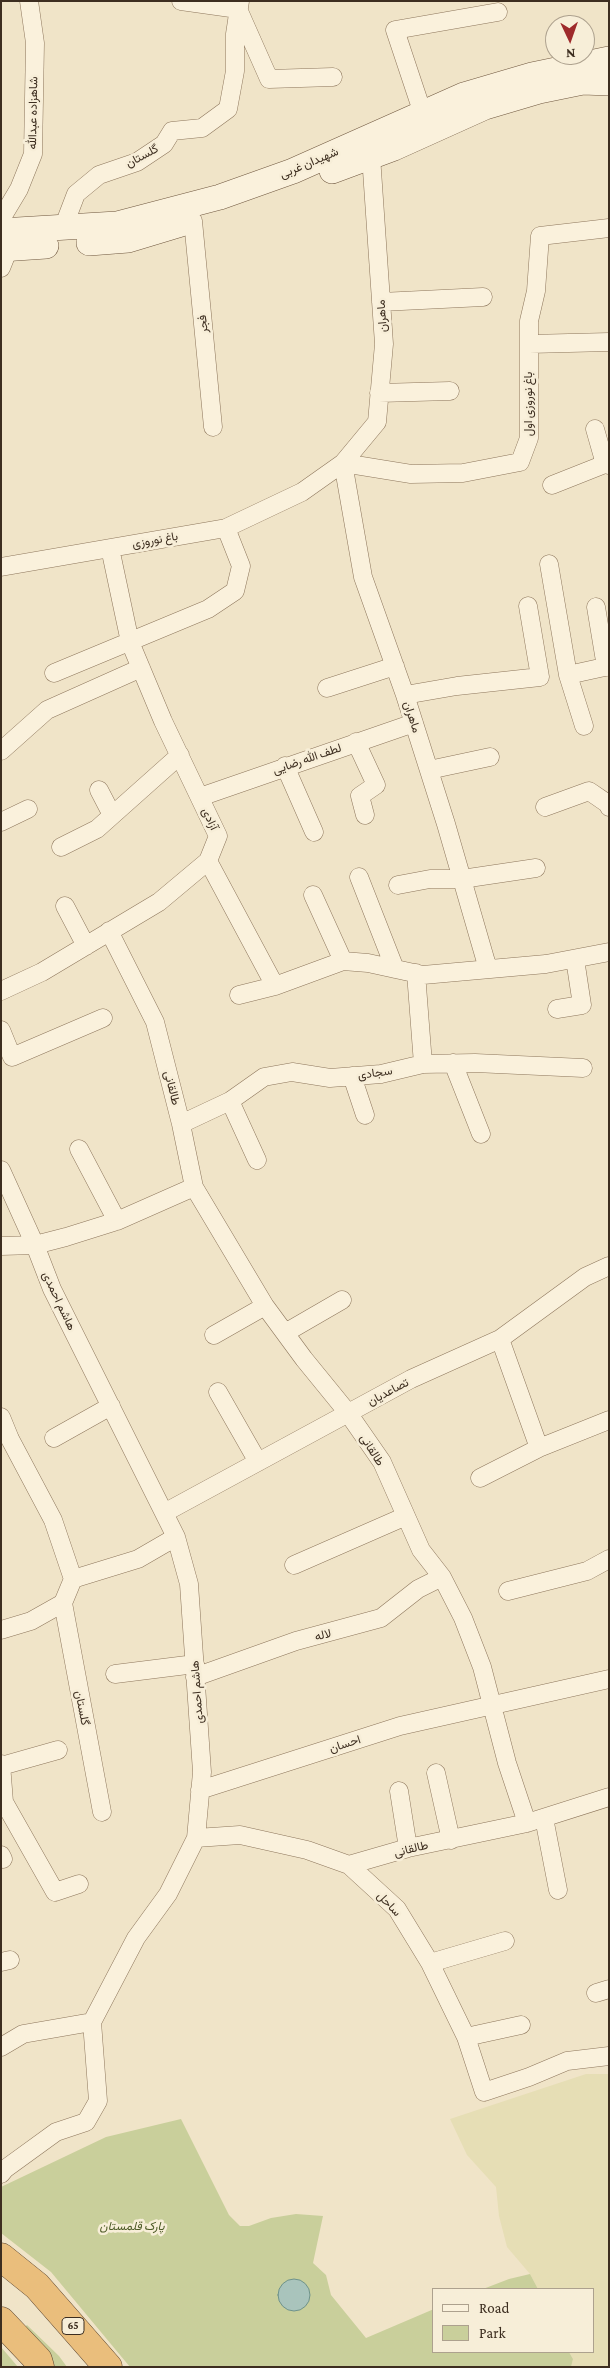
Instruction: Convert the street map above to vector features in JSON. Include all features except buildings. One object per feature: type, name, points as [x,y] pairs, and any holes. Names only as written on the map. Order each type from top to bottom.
[{"type":"highway","name":"65","points":[[1,2257],[37,2286],[108,2367]]},
{"type":"highway","points":[[1,2268],[37,2286]]},
{"type":"highway","points":[[1,2321],[38,2360],[40,2367]]},
{"type":"main road","name":"شهیدان غربی","points":[[3,249],[63,228],[117,224],[220,198],[293,171],[464,95],[532,75],[609,60]]},
{"type":"main road","name":"شهیدان غربی","points":[[3,249],[128,240],[234,209],[371,156],[485,107],[521,96],[582,82],[609,83]]},
{"type":"street","name":"شاهزاده عبدالله","points":[[1,219],[19,189],[33,154],[35,43],[30,1]]},
{"type":"street","points":[[181,1],[239,5],[269,79],[333,77]]},
{"type":"street","name":"گلستان","points":[[63,228],[76,194],[99,175],[137,162],[164,144],[172,132],[202,128],[228,109],[235,71],[239,5]]},
{"type":"street","points":[[423,114],[395,30],[498,12]]},
{"type":"street","name":"ماهران","points":[[302,492],[343,463],[377,422],[384,344],[371,156]]},
{"type":"street","name":"فجر","points":[[192,221],[213,427]]},
{"type":"street","name":"باغ نوروزی اول","points":[[343,463],[411,474],[463,473],[520,462],[529,438],[530,320],[536,291],[540,236],[609,228]]},
{"type":"street","points":[[381,302],[482,297]]},
{"type":"street","points":[[529,344],[609,342]]},
{"type":"street","points":[[379,394],[450,391]]},
{"type":"street","points":[[552,485],[607,465],[595,429]]},
{"type":"street","name":"ماهران","points":[[343,463],[363,577],[405,695],[429,770],[488,969]]},
{"type":"street","name":"باغ نوروزی","points":[[1,567],[226,528],[302,492]]},
{"type":"street","points":[[54,673],[208,609],[235,591],[241,566],[226,528]]},
{"type":"street","name":"آزادی","points":[[1,991],[42,972],[158,902],[208,861],[218,836],[130,642],[110,548]]},
{"type":"street","points":[[549,564],[568,675],[584,726]]},
{"type":"street","points":[[405,695],[457,686],[540,677],[528,606]]},
{"type":"street","points":[[568,675],[607,666],[596,607]]},
{"type":"street","points":[[327,688],[395,666]]},
{"type":"street","points":[[1,751],[47,710],[141,668]]},
{"type":"street","name":"لطف الله رضایی","points":[[200,796],[414,723]]},
{"type":"street","points":[[356,742],[376,785],[360,796],[366,815]]},
{"type":"street","points":[[61,847],[97,829],[180,755]]},
{"type":"street","points":[[429,770],[490,757]]},
{"type":"street","points":[[285,766],[314,832]]},
{"type":"street","points":[[99,790],[112,815]]},
{"type":"street","points":[[546,807],[589,791],[608,804],[609,807]]},
{"type":"street","points":[[1,822],[28,809]]},
{"type":"street","points":[[208,861],[275,986]]},
{"type":"street","points":[[398,885],[430,879],[462,879],[536,868]]},
{"type":"street","points":[[359,877],[394,969]]},
{"type":"street","points":[[313,895],[343,961]]},
{"type":"street","points":[[65,906],[86,946]]},
{"type":"street","name":"طالقانی","points":[[110,931],[154,1022],[181,1124],[194,1186],[265,1306],[348,1413],[382,1462],[421,1550],[442,1577],[463,1618],[482,1667],[527,1823],[408,1848],[349,1866]]},
{"type":"street","points":[[239,995],[275,986],[343,961],[368,963],[423,975],[546,964],[608,955]]},
{"type":"street","points":[[557,1009],[582,1005],[575,959]]},
{"type":"street","points":[[416,973],[423,1064]]},
{"type":"street","points":[[1,1030],[12,1057],[103,1018]]},
{"type":"street","points":[[453,1063],[481,1134]]},
{"type":"street","name":"سجادی","points":[[181,1124],[230,1101],[264,1077],[292,1072],[330,1078],[381,1074],[423,1064],[453,1063],[583,1068]]},
{"type":"street","points":[[352,1076],[365,1115]]},
{"type":"street","points":[[230,1101],[257,1160]]},
{"type":"street","points":[[79,1149],[117,1221]]},
{"type":"street","name":"هاشم احمدی","points":[[1,1170],[35,1245],[52,1289],[176,1537],[189,1584],[202,1772],[196,1838],[168,1894],[136,1938],[92,2022]]},
{"type":"street","points":[[1,1246],[35,1245],[117,1221],[194,1186]]},
{"type":"street","name":"تصاعدیان","points":[[164,1513],[411,1380],[500,1339],[586,1277],[609,1266]]},
{"type":"street","points":[[285,1333],[342,1300]]},
{"type":"street","points":[[214,1335],[265,1306]]},
{"type":"street","points":[[500,1339],[539,1448]]},
{"type":"street","points":[[218,1392],[258,1462]]},
{"type":"street","points":[[54,1438],[111,1406]]},
{"type":"street","points":[[1,1417],[10,1439],[53,1520],[73,1579],[63,1603],[31,1621],[1,1630]]},
{"type":"street","points":[[480,1478],[539,1448],[609,1420]]},
{"type":"street","points":[[294,1565],[406,1516]]},
{"type":"street","points":[[73,1579],[138,1559],[176,1537]]},
{"type":"street","points":[[508,1591],[587,1572],[609,1559]]},
{"type":"street","name":"لاله","points":[[115,1674],[195,1670],[381,1618],[418,1589],[442,1577]]},
{"type":"street","name":"گلستان","points":[[63,1603],[102,1812]]},
{"type":"street","name":"احسان","points":[[200,1790],[400,1726],[609,1679]]},
{"type":"street","points":[[58,1750],[1,1765],[3,1803],[55,1892],[79,1884]]},
{"type":"street","points":[[436,1773],[451,1840]]},
{"type":"street","points":[[399,1791],[408,1848]]},
{"type":"street","points":[[527,1823],[609,1797]]},
{"type":"street","points":[[544,1818],[558,1890]]},
{"type":"street","name":"ساحل","points":[[196,1838],[240,1835],[308,1850],[349,1866],[397,1909],[430,1963],[466,2037],[484,2092],[529,2077],[567,2061],[609,2056]]},
{"type":"street","points":[[430,1963],[505,1941]]},
{"type":"street","points":[[1,2047],[23,2034],[92,2022],[98,2102],[86,2122],[56,2132],[5,2169],[1,2174]]},
{"type":"street","points":[[466,2037],[520,2025]]},
{"type":"shaded area","points":[[586,2074],[609,2074],[609,2367],[571,2367],[573,2359],[570,2353],[595,2353],[595,2288],[537,2288],[530,2274],[507,2247],[499,2216],[496,2187],[467,2155],[450,2119]]},
{"type":"green space","name":"پارک قلمستان","points":[[181,2119],[229,2215],[240,2226],[249,2226],[271,2218],[296,2214],[323,2216],[313,2263],[326,2275],[331,2295],[366,2338],[432,2310],[432,2353],[570,2353],[573,2359],[571,2367],[130,2367],[51,2272],[1,2233],[1,2187],[106,2137]]},
{"type":"green space","points":[[530,2274],[537,2288],[486,2288],[509,2279]]},
{"type":"green space","points":[[27,2325],[59,2356],[67,2367],[42,2367],[21,2331]]},
{"type":"green space","points":[[1,2347],[18,2367],[1,2367]]},
{"type":"water","points":[[294,2279],[306,2283],[310,2295],[306,2307],[294,2311],[282,2307],[278,2295],[282,2283]]}]
